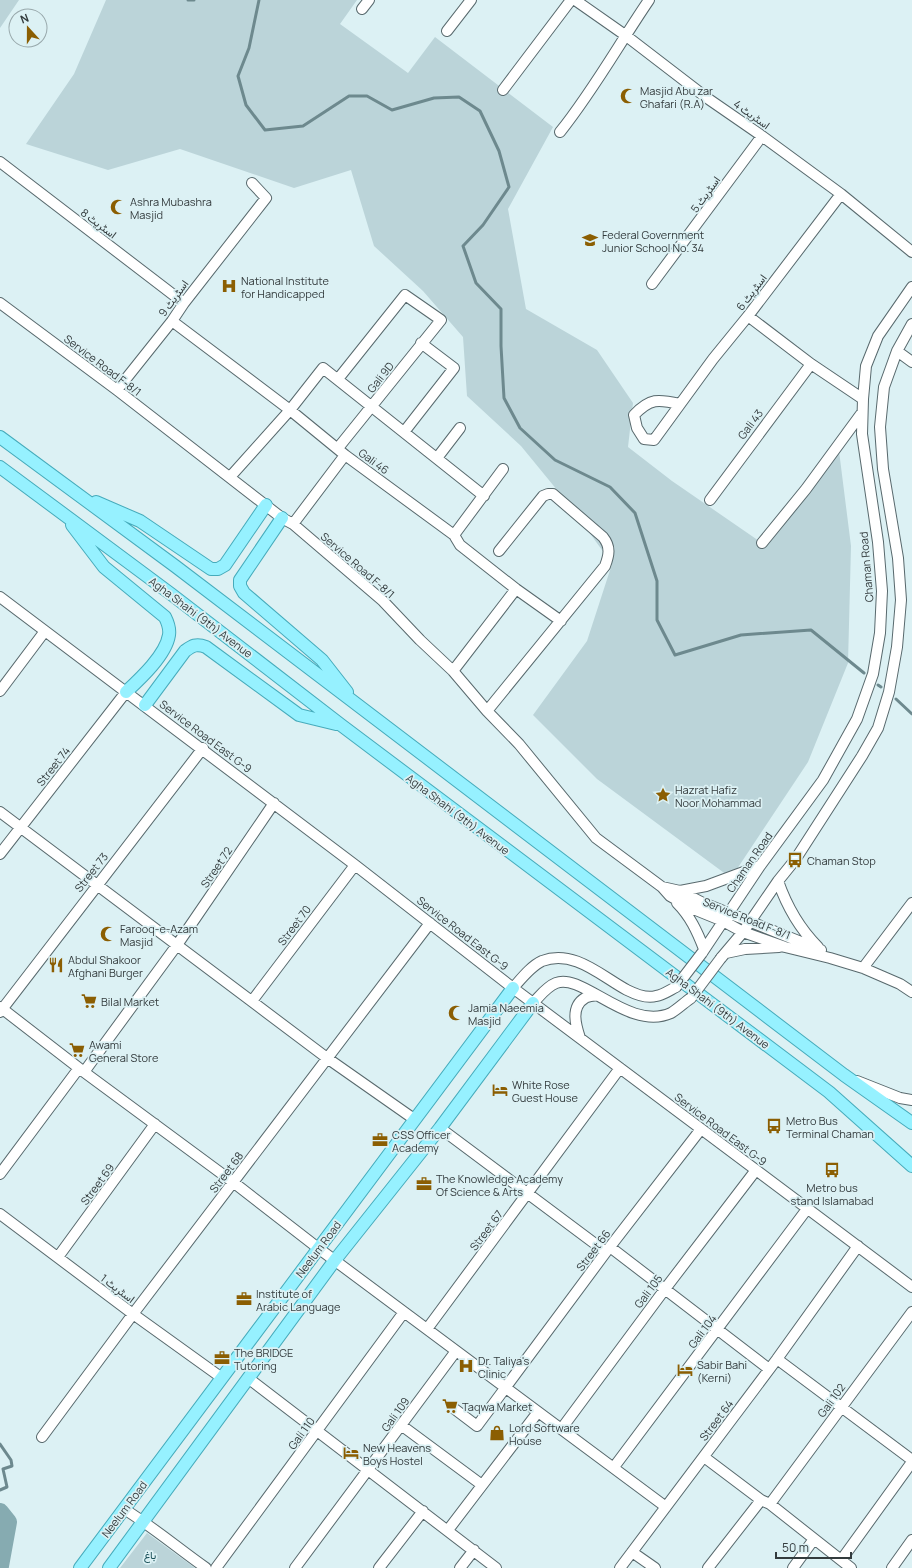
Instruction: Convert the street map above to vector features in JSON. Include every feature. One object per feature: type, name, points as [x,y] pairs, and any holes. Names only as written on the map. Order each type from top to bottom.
[{"type":"main road","name":"Agha Shahi (9th) Avenue","points":[[0,437],[357,704],[844,1075],[912,1123]]},
{"type":"main road","name":"Agha Shahi (9th) Avenue","points":[[0,467],[171,594],[341,725],[829,1092],[912,1166]]},
{"type":"main road","points":[[76,494],[140,521],[211,569],[225,565],[266,505]]},
{"type":"main road","points":[[63,514],[104,567],[165,617],[169,626],[169,636],[162,652],[146,673],[126,692]]},
{"type":"main road","points":[[282,518],[240,580],[240,586],[244,593],[322,660],[357,704]]},
{"type":"main road","points":[[145,705],[185,651],[194,645],[201,645],[206,647],[298,715],[341,725]]},
{"type":"main road","name":"Neelum Road","points":[[80,1568],[513,988]]},
{"type":"main road","name":"Neelum Road","points":[[109,1568],[336,1260],[440,1128],[533,1003]]},
{"type":"street","points":[[362,9],[369,0]]},
{"type":"street","points":[[446,31],[471,0]]},
{"type":"street","points":[[504,90],[571,0]]},
{"type":"street","name":"اسٹریٹ 4","points":[[574,0],[625,35],[707,98],[762,136],[840,194],[912,252]]},
{"type":"street","points":[[560,132],[575,113],[649,0]]},
{"type":"street","name":"اسٹریٹ 5","points":[[652,284],[762,136]]},
{"type":"street","name":"اسٹریٹ 8","points":[[0,162],[184,303]]},
{"type":"street","name":"اسٹریٹ 9","points":[[117,390],[266,198],[252,183]]},
{"type":"street","name":"اسٹریٹ 6","points":[[680,404],[656,400],[643,405],[634,415],[638,428],[644,439],[654,440],[713,359],[748,316],[840,194]]},
{"type":"street","name":"Chaman Road","points":[[513,988],[530,970],[542,961],[557,958],[571,959],[584,965],[637,995],[656,997],[676,987],[703,951],[760,866],[823,780],[857,718],[873,674],[880,633],[882,591],[878,542],[862,434],[861,414],[866,366],[878,336],[912,287]]},
{"type":"street","name":"Gali 9D","points":[[293,524],[373,407],[421,343],[441,320],[405,295],[338,379]]},
{"type":"street","name":"Service Road F-8/1","points":[[0,303],[117,390],[282,518],[293,524],[383,601],[420,640],[453,671],[487,711],[519,744],[596,838],[662,887],[670,896],[691,908],[723,921],[743,932],[785,947],[863,968],[900,984],[912,992]]},
{"type":"street","points":[[748,316],[811,364],[863,399]]},
{"type":"street","name":"Gali 46","points":[[172,321],[454,535],[460,545],[516,589],[561,621]]},
{"type":"street","points":[[533,1003],[546,989],[557,982],[570,982],[632,1013],[650,1017],[671,1013],[691,998],[743,932],[778,881],[798,856],[878,728],[889,692],[897,647],[901,600],[898,558],[883,469],[880,427],[884,387],[898,351],[912,324]]},
{"type":"street","points":[[404,432],[454,368],[421,343]]},
{"type":"street","points":[[898,351],[912,362]]},
{"type":"street","name":"Gali 43","points":[[710,500],[811,364]]},
{"type":"street","points":[[230,477],[290,410],[323,368],[484,496]]},
{"type":"street","points":[[762,543],[806,488],[861,414]]},
{"type":"street","points":[[437,458],[460,428]]},
{"type":"street","points":[[454,535],[503,469]]},
{"type":"street","points":[[487,711],[605,566],[610,553],[608,543],[554,494],[544,496],[499,551]]},
{"type":"street","points":[[453,671],[516,589]]},
{"type":"street","name":"Service Road East G-9","points":[[0,597],[203,748],[513,988],[912,1287]]},
{"type":"street","points":[[0,691],[45,631]]},
{"type":"street","name":"Street 74","points":[[0,854],[126,692]]},
{"type":"street","name":"Street 73","points":[[1,1009],[203,748]]},
{"type":"street","name":"Street 72","points":[[0,1174],[82,1070],[177,945],[274,803]]},
{"type":"street","points":[[0,812],[327,1058],[414,1119]]},
{"type":"street","name":"Street 70","points":[[252,1001],[355,865]]},
{"type":"street","points":[[680,891],[706,886],[760,866]]},
{"type":"street","points":[[778,881],[785,901],[795,919],[807,936],[822,951]]},
{"type":"street","name":"Service Road F-8/1","points":[[662,887],[680,891],[701,902],[730,912],[822,951],[830,958]]},
{"type":"street","points":[[670,896],[685,911],[696,929],[703,951]]},
{"type":"street","points":[[863,968],[912,903]]},
{"type":"street","name":"Street 68","points":[[42,1437],[133,1314],[430,923]]},
{"type":"street","points":[[723,956],[745,949],[785,947]]},
{"type":"street","points":[[580,1038],[575,1022],[575,1013],[579,1004],[585,998],[597,995]]},
{"type":"street","points":[[1,1009],[233,1182],[318,1248],[538,1412],[562,1428],[666,1507]]},
{"type":"street","name":"Street 67","points":[[427,1329],[620,1068]]},
{"type":"street","points":[[844,1075],[900,1098],[912,1100]]},
{"type":"street","name":"Street 69","points":[[58,1257],[155,1124]]},
{"type":"street","points":[[440,1128],[528,1194],[665,1288],[769,1369]]},
{"type":"street","name":"Street 66","points":[[452,1407],[477,1426],[608,1250],[701,1129]]},
{"type":"street","name":"Gali 105","points":[[562,1428],[665,1288],[756,1170]]},
{"type":"street","name":"Gali 104","points":[[614,1467],[718,1330],[807,1209]]},
{"type":"street","name":"اسٹریٹ 1","points":[[0,1214],[133,1314],[222,1378]]},
{"type":"street","name":"Street 64","points":[[620,1568],[777,1359],[858,1246]]},
{"type":"street","name":"Gali 110","points":[[216,1568],[404,1312]]},
{"type":"street","name":"Gali 102","points":[[708,1568],[766,1502],[912,1312]]},
{"type":"street","name":"Gali 109","points":[[296,1568],[456,1351]]},
{"type":"street","points":[[777,1359],[912,1461],[842,1559]]},
{"type":"street","points":[[248,1378],[496,1568]]},
{"type":"street","points":[[448,1530],[538,1412]]},
{"type":"street","points":[[401,1426],[482,1485]]},
{"type":"street","points":[[704,1457],[842,1559],[851,1568]]},
{"type":"street","points":[[124,1509],[144,1521],[163,1538],[206,1568]]},
{"type":"street","points":[[379,1568],[423,1511]]},
{"type":"street","points":[[793,1568],[814,1539]]},
{"type":"street","points":[[892,1568],[912,1540]]},
{"type":"street","points":[[460,1568],[474,1550]]},
{"type":"street","points":[[632,1552],[655,1568]]},
{"type":"green space","points":[[0,0],[19,0],[14,8],[8,8],[8,16],[0,28]]},
{"type":"green space","points":[[106,0],[357,0],[340,24],[408,73],[435,37],[553,127],[508,209],[526,309],[597,350],[633,403],[628,447],[672,481],[762,543],[839,451],[851,546],[848,663],[808,762],[731,878],[597,779],[533,715],[587,641],[612,564],[571,507],[521,446],[467,396],[463,337],[423,291],[374,246],[351,170],[294,188],[180,149],[108,170],[26,144],[74,74]]},
{"type":"green space","name":"باغ","points":[[147,1533],[195,1568],[120,1568]]},
{"type":"waterway","points":[[188,0],[194,0]]},
{"type":"waterway","points":[[259,0],[249,48],[238,76],[246,105],[265,130],[303,126],[349,96],[367,96],[392,110],[434,98],[459,97],[480,111],[499,151],[509,187],[483,225],[463,246],[476,283],[501,309],[501,346],[504,398],[520,428],[555,460],[610,487],[635,513],[657,581],[657,620],[675,655],[741,635],[811,630],[864,673]]},
{"type":"waterway","points":[[896,699],[912,714]]},
{"type":"waterway","points":[[0,1444],[11,1460],[12,1466],[3,1469],[7,1487],[0,1490]]},
{"type":"waterway","points":[[0,1512],[8,1522],[0,1566]]},
{"type":"place","name":"Masjid Abu zar Ghafari (R.A)","points":[[628,96]]},
{"type":"place","name":"Ashra Mubashra Masjid","points":[[118,207]]},
{"type":"place","name":"Federal Government Junior School No. 34","points":[[590,240]]},
{"type":"place","name":"National Institute for Handicapped","points":[[229,286]]},
{"type":"place","name":"Hazrat Hafiz Noor Mohammad","points":[[663,795]]},
{"type":"place","name":"Chaman Stop","points":[[795,860]]},
{"type":"place","name":"Farooq-e-Azam Masjid","points":[[108,934]]},
{"type":"place","name":"Abdul Shakoor Afghani Burger","points":[[56,965]]},
{"type":"place","name":"Bilal Market","points":[[89,1001]]},
{"type":"place","name":"Jamia Naeemia Masjid","points":[[456,1013]]},
{"type":"place","name":"Awami General Store","points":[[77,1050]]},
{"type":"place","name":"White Rose Guest House","points":[[500,1090]]},
{"type":"place","name":"Metro Bus Terminal Chaman","points":[[774,1126]]},
{"type":"place","name":"CSS Officer Academy","points":[[380,1140]]},
{"type":"place","name":"Metro bus stand Islamabad","points":[[832,1170]]},
{"type":"place","name":"The Knowledge Academy Of Science & Arts","points":[[424,1184]]},
{"type":"place","name":"Institute of Arabic Language","points":[[244,1299]]},
{"type":"place","name":"The BRIDGE Tutoring","points":[[222,1358]]},
{"type":"place","name":"Dr. Taliya's Clinic","points":[[466,1366]]},
{"type":"place","name":"Sabir Bahi (Kerni)","points":[[685,1370]]},
{"type":"place","name":"Taqwa Market","points":[[450,1406]]},
{"type":"place","name":"Lord Software House","points":[[497,1433]]},
{"type":"place","name":"New Heavens Boys Hostel","points":[[351,1453]]}]
